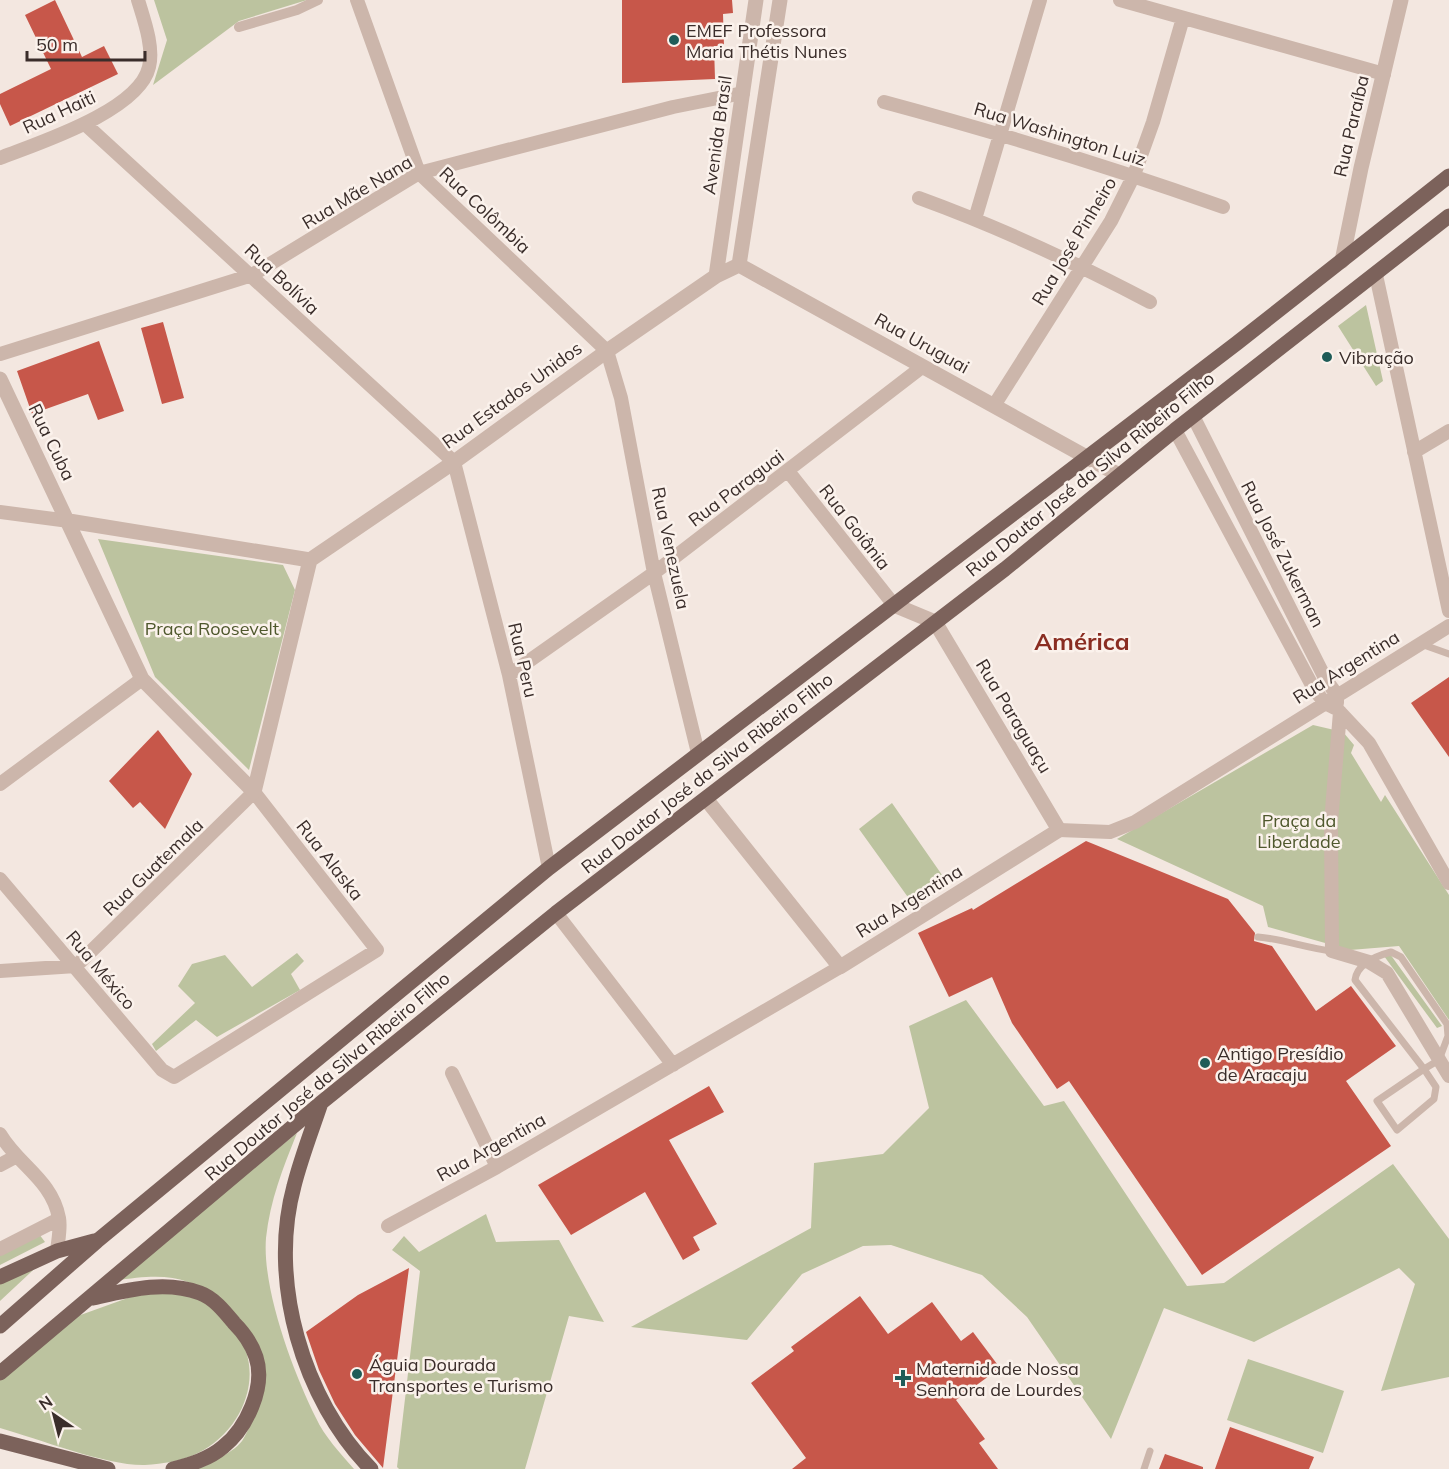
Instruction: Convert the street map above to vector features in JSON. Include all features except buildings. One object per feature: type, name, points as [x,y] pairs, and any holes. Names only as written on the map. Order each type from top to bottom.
[{"type":"main road","name":"Rua Doutor José da Silva Ribeiro Filho","points":[[0,1326],[97,1241],[549,868],[1342,261],[1449,176]]},
{"type":"main road","name":"Rua Doutor José da Silva Ribeiro Filho","points":[[0,1373],[322,1102],[556,913],[935,622],[1192,416],[1449,216]]},
{"type":"main road","points":[[322,1102],[294,1186],[290,1210],[288,1262],[292,1316],[305,1364],[339,1424],[371,1469]]},
{"type":"main road","points":[[0,1277],[57,1251],[97,1241]]},
{"type":"main road","points":[[90,1299],[140,1287],[174,1287],[202,1293],[222,1308],[252,1348],[257,1359],[258,1374],[255,1397],[238,1434],[210,1456],[173,1469]]},
{"type":"main road","points":[[0,1441],[108,1469]]},
{"type":"street","name":"Rua Haiti","points":[[0,158],[85,124],[131,96],[150,65],[145,23],[138,0]]},
{"type":"street","points":[[239,27],[297,10],[318,0]]},
{"type":"street","name":"Rua Colômbia","points":[[357,0],[419,173],[607,351]]},
{"type":"street","name":"Avenida Brasil","points":[[716,276],[756,0]]},
{"type":"street","points":[[739,264],[780,0]]},
{"type":"street","points":[[975,219],[1040,0]]},
{"type":"street","points":[[1120,0],[1384,74]]},
{"type":"street","name":"Rua Paraíba","points":[[1342,261],[1401,0]]},
{"type":"street","name":"Rua José Pinheiro","points":[[995,404],[1111,221],[1134,175],[1153,122],[1183,18]]},
{"type":"street","name":"Rua Mãe Nana","points":[[0,354],[252,275],[419,173],[666,109],[743,93]]},
{"type":"street","name":"Rua Washington Luiz","points":[[884,102],[1001,134],[1134,175],[1223,207]]},
{"type":"street","name":"Rua Bolívia","points":[[85,124],[454,462]]},
{"type":"street","points":[[919,198],[975,219],[1082,266],[1150,302]]},
{"type":"street","name":"Rua Estados Unidos","points":[[310,560],[454,462],[607,351],[716,276],[739,264]]},
{"type":"street","name":"Rua Uruguai","points":[[739,264],[922,367],[995,404],[1119,475]]},
{"type":"street","points":[[1376,275],[1449,611]]},
{"type":"street","name":"Rua Venezuela","points":[[607,351],[621,398],[654,573],[698,753]]},
{"type":"street","name":"Rua Paraguai","points":[[509,675],[654,573],[922,367]]},
{"type":"street","name":"Rua Cuba","points":[[0,380],[69,521],[142,679],[254,792]]},
{"type":"street","name":"Rua José Zukerman","points":[[1192,416],[1326,680],[1334,705]]},
{"type":"street","name":"Rua José Zukerman","points":[[1175,430],[1314,689],[1334,705],[1368,743],[1449,884]]},
{"type":"street","points":[[1414,452],[1449,431]]},
{"type":"street","name":"Rua Peru","points":[[454,462],[509,675],[549,868]]},
{"type":"street","name":"Rua Goiânia","points":[[788,471],[894,605]]},
{"type":"street","points":[[0,512],[310,560],[254,792]]},
{"type":"street","points":[[894,605],[935,622]]},
{"type":"street","name":"Rua Paraguaçu","points":[[935,622],[1059,830]]},
{"type":"street","name":"Rua Argentina","points":[[388,1226],[497,1167],[840,967],[1059,830],[1110,832],[1135,822],[1334,705],[1449,626]]},
{"type":"street","points":[[0,784],[142,679]]},
{"type":"street","points":[[1334,705],[1331,822],[1332,951],[1369,962],[1387,974],[1449,1076]]},
{"type":"street","name":"Rua Alaska","points":[[179,1076],[377,950],[254,792]]},
{"type":"street","name":"Rua Guatemala","points":[[76,966],[254,792]]},
{"type":"street","points":[[706,799],[840,967]]},
{"type":"street","name":"Rua México","points":[[0,879],[162,1070],[174,1077],[179,1076]]},
{"type":"street","points":[[556,913],[673,1065]]},
{"type":"street","points":[[0,971],[76,966]]},
{"type":"street","points":[[452,1073],[497,1167]]},
{"type":"street","points":[[0,1134],[15,1157],[36,1174],[53,1199],[59,1219],[57,1251]]},
{"type":"street","points":[[0,1165],[15,1157]]},
{"type":"street","points":[[0,1249],[59,1219]]},
{"type":"lane","points":[[1421,644],[1449,654]]},
{"type":"lane","points":[[1258,937],[1286,939],[1308,947],[1332,951]]},
{"type":"lane","points":[[1439,1060],[1424,1069],[1377,1101],[1397,1130],[1434,1099],[1436,1087],[1424,1069],[1355,980],[1358,969],[1391,952],[1405,962],[1447,1023],[1448,1036],[1439,1060]]},
{"type":"lane","points":[[1144,1469],[1150,1451]]},
{"type":"green space","points":[[154,0],[307,0],[239,21],[153,85],[167,40]]},
{"type":"green space","points":[[1366,305],[1383,381],[1376,386],[1338,326]]},
{"type":"green space","name":"Praça Roosevelt","points":[[98,539],[283,565],[295,590],[249,770],[155,677]]},
{"type":"green space","name":"Praça da Liberdade","points":[[1313,725],[1343,732],[1354,745],[1351,753],[1381,802],[1385,795],[1449,895],[1449,1020],[1399,946],[1350,950],[1268,927],[1263,906],[1117,839]]},
{"type":"green space","points":[[892,803],[949,885],[915,907],[859,829]]},
{"type":"green space","points":[[297,953],[304,961],[291,974],[300,990],[217,1037],[196,1020],[156,1051],[152,1044],[195,1003],[178,986],[192,964],[225,955],[252,987]]},
{"type":"green space","points":[[1390,954],[1442,1026],[1437,1028],[1384,956]]},
{"type":"green space","points":[[966,1000],[1044,1106],[1064,1101],[1187,1286],[1224,1283],[1393,1164],[1449,1239],[1449,1377],[1381,1391],[1415,1284],[1399,1268],[1254,1342],[1164,1308],[1111,1439],[1027,1317],[982,1275],[891,1245],[863,1246],[802,1274],[747,1340],[631,1327],[811,1228],[814,1163],[883,1154],[929,1108],[909,1026]]},
{"type":"green space","points":[[297,1133],[278,1184],[268,1224],[266,1258],[269,1281],[281,1330],[307,1399],[323,1431],[354,1469],[194,1469],[226,1454],[242,1441],[254,1412],[262,1360],[217,1302],[203,1290],[187,1282],[168,1277],[114,1281]]},
{"type":"green space","points":[[486,1214],[496,1242],[559,1240],[604,1322],[569,1316],[525,1469],[399,1469],[397,1467],[420,1271],[392,1250],[404,1236],[419,1252]]},
{"type":"green space","points":[[39,1234],[45,1242],[0,1265],[0,1254]]},
{"type":"green space","points":[[45,1259],[0,1301],[0,1283]]},
{"type":"green space","points":[[158,1292],[189,1296],[205,1303],[238,1335],[247,1353],[250,1372],[248,1391],[241,1410],[216,1442],[192,1456],[179,1460],[152,1465],[129,1464],[93,1457],[0,1428],[0,1379],[75,1317],[136,1295]]},
{"type":"green space","points":[[1248,1359],[1344,1391],[1323,1453],[1227,1420]]},
{"type":"place","name":"EMEF Professora Maria Thétis Nunes","points":[[674,40]]},
{"type":"place","name":"Vibração","points":[[1327,357]]},
{"type":"place","name":"Antigo Presídio de Aracaju","points":[[1205,1063]]},
{"type":"place","name":"Águia Dourada Transportes e Turismo","points":[[357,1374]]},
{"type":"place","name":"Maternidade Nossa Senhora de Lourdes","points":[[903,1378]]},
{"type":"district","name":"América","points":[[1082,641]]}]
